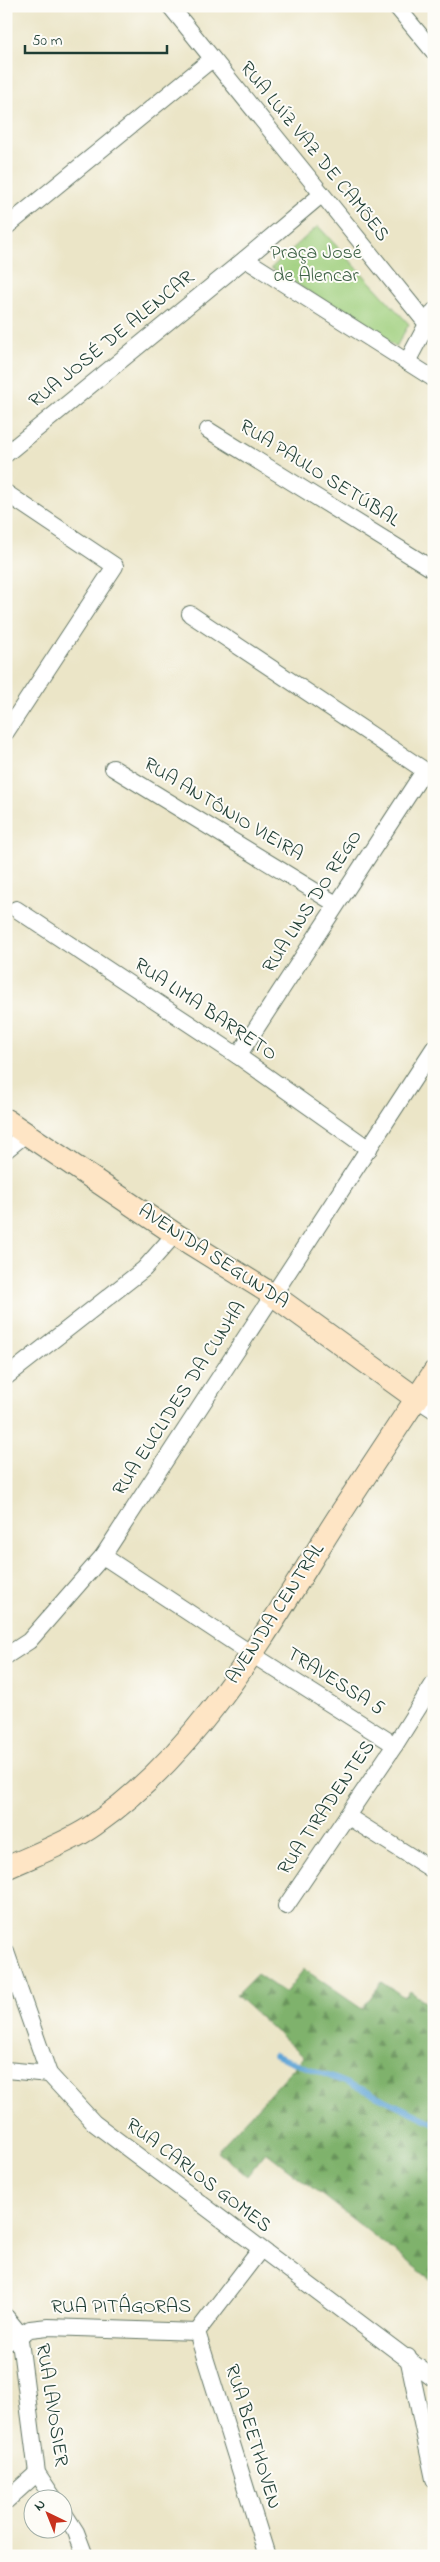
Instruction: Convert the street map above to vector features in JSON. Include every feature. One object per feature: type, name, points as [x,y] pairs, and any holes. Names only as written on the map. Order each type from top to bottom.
[{"type":"street","name":"RUA LUÍZ VAZ DE CAMÕES","points":[[170,6],[321,194],[430,318]]},
{"type":"street","points":[[396,6],[434,52]]},
{"type":"street","points":[[6,226],[212,59]]},
{"type":"street","name":"RUA JOSÉ DE ALENCAR","points":[[6,454],[246,259],[321,194]]},
{"type":"street","points":[[246,259],[434,379]]},
{"type":"street","points":[[407,362],[430,318]]},
{"type":"street","name":"RUA PAULO SETÚBAL","points":[[208,430],[434,570]]},
{"type":"street","points":[[6,493],[115,566],[11,712],[6,732]]},
{"type":"street","points":[[190,614],[429,774]]},
{"type":"street","name":"RUA ANTÔNIO VIEIRA","points":[[113,768],[336,904]]},
{"type":"street","name":"RUA LINS DO REGO","points":[[238,1056],[336,904],[429,774]]},
{"type":"street","name":"RUA LIMA BARRETO","points":[[16,909],[238,1056],[369,1149]]},
{"type":"street","name":"RUA EUCLIDES DA CUNHA","points":[[6,1656],[29,1641],[103,1556],[434,1048]]},
{"type":"street","name":"AVENIDA SEGUNDA","points":[[6,1120],[175,1234],[273,1295],[425,1405]]},
{"type":"street","points":[[6,1150],[26,1133]]},
{"type":"street","points":[[6,1377],[144,1269],[175,1234]]},
{"type":"street","name":"AVENIDA CENTRAL","points":[[6,1868],[93,1826],[170,1762],[253,1655],[331,1528],[425,1405],[434,1372]]},
{"type":"street","name":"TRAVESSA 5","points":[[103,1556],[253,1655],[395,1744]]},
{"type":"street","name":"RUA TIRADENTES","points":[[286,1906],[395,1744],[434,1682]]},
{"type":"street","points":[[347,1816],[434,1872]]},
{"type":"street","name":"RUA CARLOS GOMES","points":[[6,1952],[49,2074],[94,2123],[260,2250],[434,2379]]},
{"type":"street","points":[[6,2070],[49,2074]]},
{"type":"street","name":"RUA PITÁGORAS","points":[[13,2338],[30,2329],[48,2327],[197,2332],[260,2250]]},
{"type":"street","name":"RUA LAVOSIER","points":[[6,2317],[13,2338],[37,2473],[48,2490]]},
{"type":"street","name":"RUA BEETHOVEN","points":[[197,2332],[267,2556]]},
{"type":"street","points":[[408,2358],[434,2479]]},
{"type":"street","points":[[6,2501],[37,2473]]},
{"type":"street","points":[[72,2526],[85,2556]]},
{"type":"green space","name":"Praça José de Alencar","points":[[318,226],[409,324],[396,347],[271,268]]},
{"type":"green space","points":[[304,1969],[362,2009],[382,1982],[404,1997],[410,1991],[434,2009],[434,2282],[266,2152],[247,2176],[217,2151],[304,2057],[236,1995],[257,1974],[285,1993]]},
{"type":"waterway","points":[[275,2055],[362,2089],[434,2123]]}]
